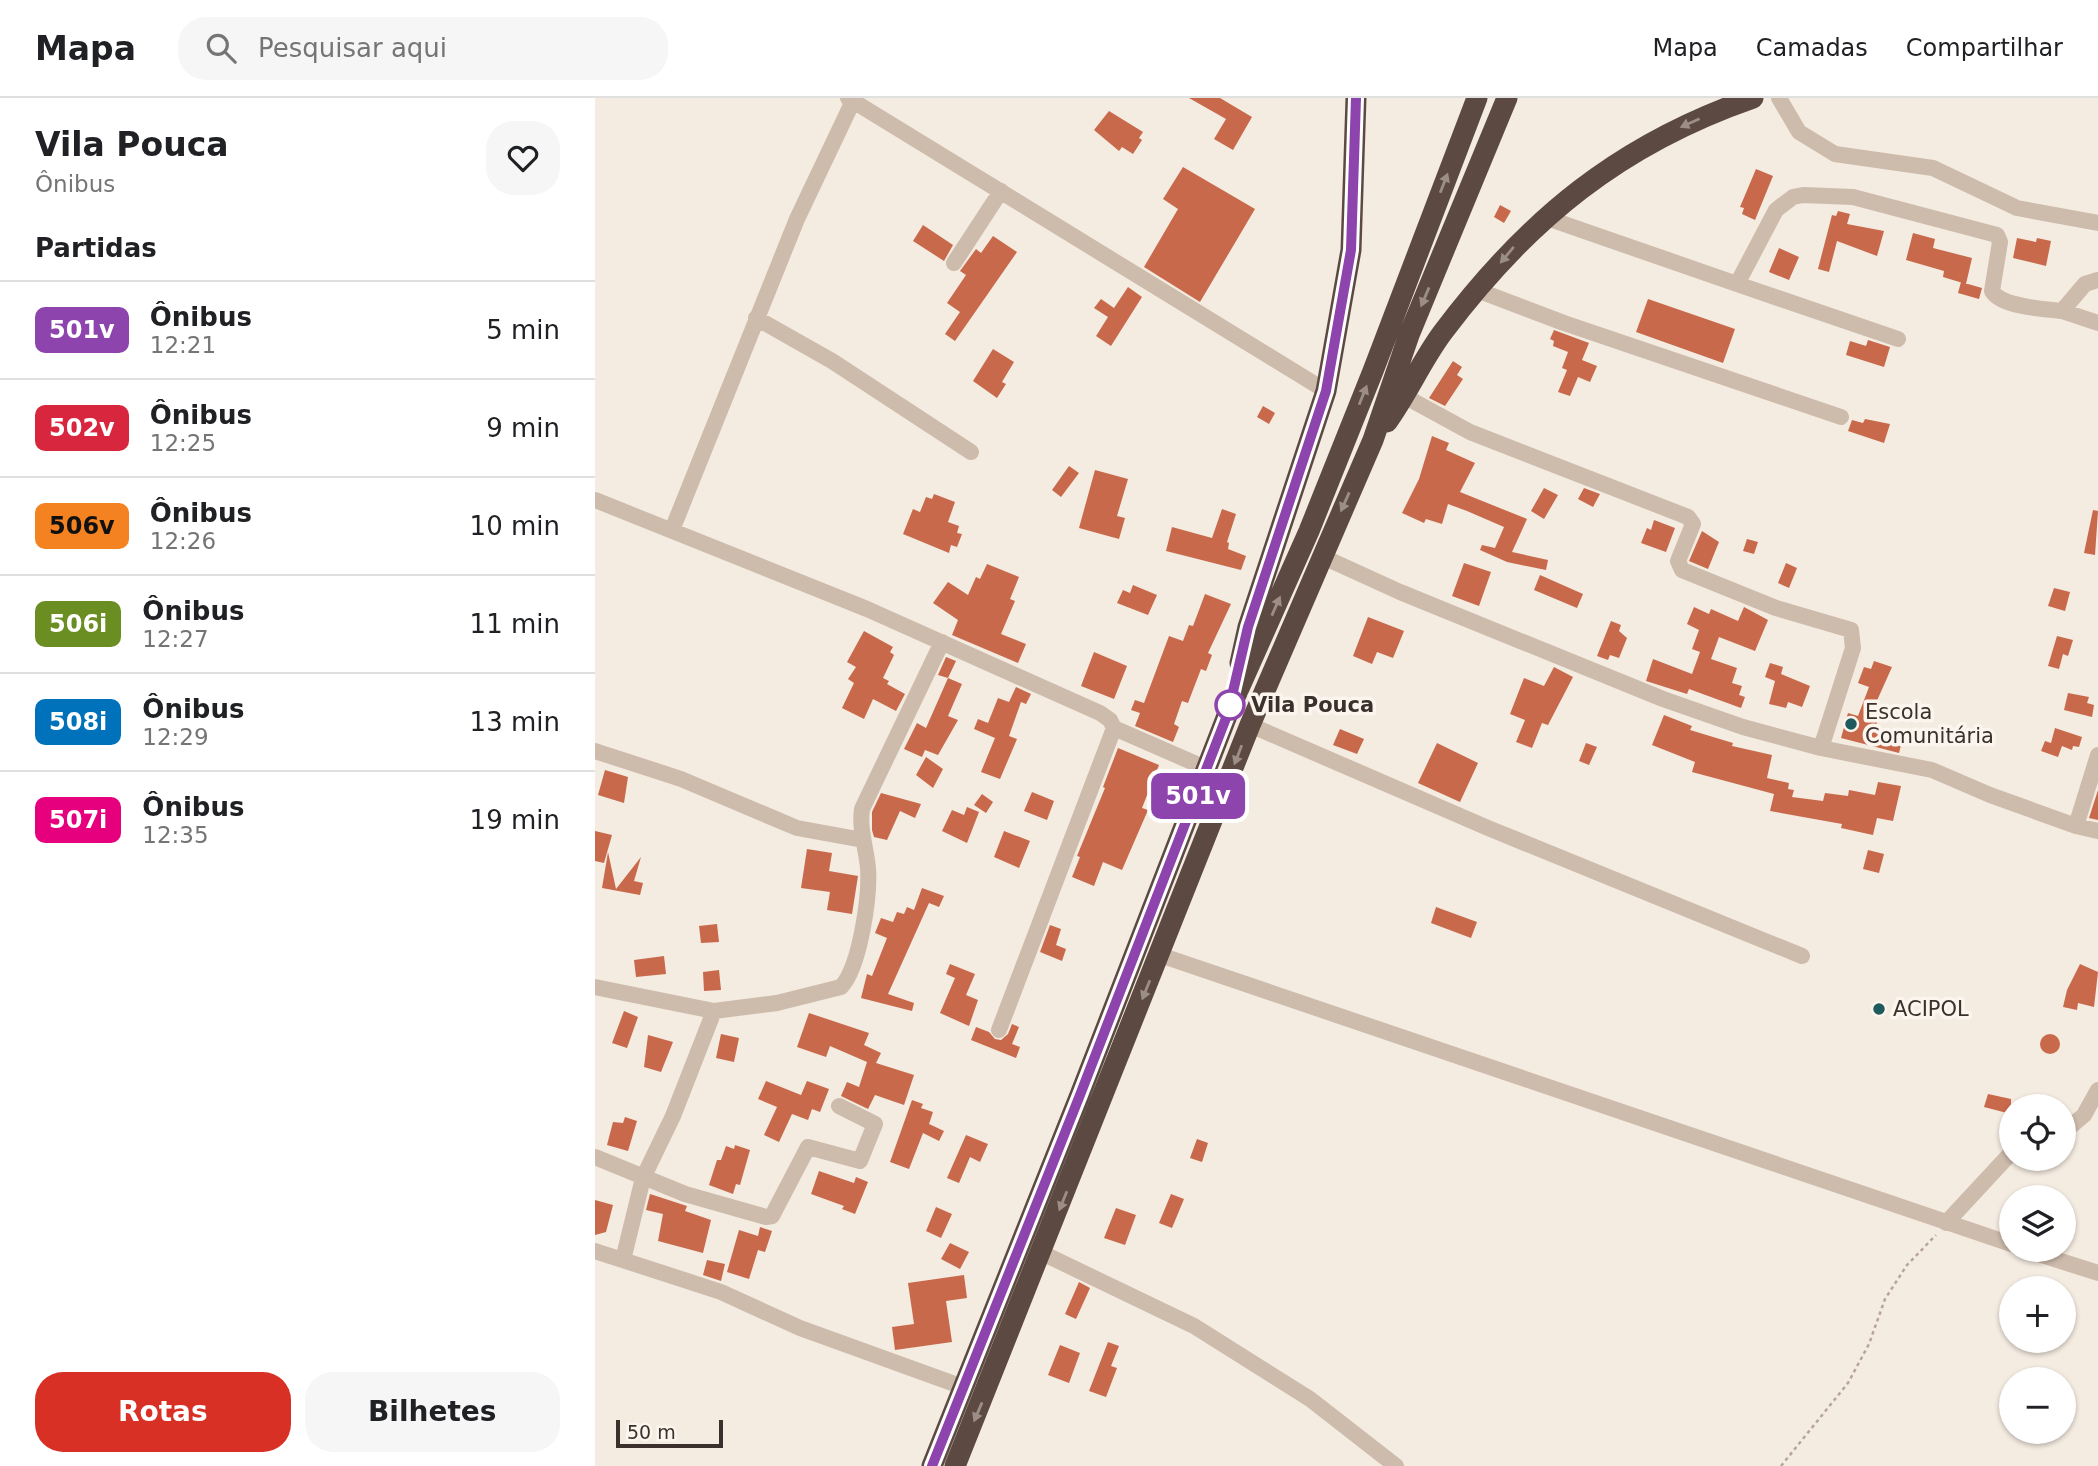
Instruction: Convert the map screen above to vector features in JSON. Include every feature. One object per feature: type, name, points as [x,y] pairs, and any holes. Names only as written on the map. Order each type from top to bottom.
[{"type":"highway","points":[[1228,713],[1248,627],[1326,391],[1351,250],[1356,98]]},
{"type":"highway","points":[[932,1466],[1228,713],[1314,518],[1477,98]]},
{"type":"highway","points":[[955,1466],[1250,725],[1373,440],[1409,335],[1507,98]]},
{"type":"highway","points":[[1373,440],[1405,397],[1442,333],[1519,241],[1544,217],[1608,168],[1667,133],[1753,98]]},
{"type":"street","points":[[1779,98],[1799,132],[1835,155],[1933,168],[2017,208],[2098,223]]},
{"type":"street","points":[[672,530],[756,318],[851,100],[1326,391]]},
{"type":"street","points":[[954,263],[1001,191]]},
{"type":"street","points":[[1737,284],[1776,210],[1785,202],[1803,194],[1853,197],[1997,235],[2000,242],[1992,291],[1995,296],[2027,307],[2062,311],[2098,323]]},
{"type":"street","points":[[1544,217],[1898,339]]},
{"type":"street","points":[[2062,311],[2085,284],[2098,280]]},
{"type":"street","points":[[1477,290],[1564,323],[1841,417]]},
{"type":"street","points":[[756,318],[832,361],[971,452]]},
{"type":"street","points":[[1405,397],[1470,432],[1688,517],[1693,524],[1678,561],[1682,570],[1776,608],[1851,630],[1853,649],[1821,748]]},
{"type":"street","points":[[595,500],[942,642],[1100,713],[1110,720],[1114,728],[1208,769]]},
{"type":"street","points":[[1321,556],[1400,592],[1663,699],[1743,727],[1821,748],[1932,770],[1990,795],[2076,826],[2098,831]]},
{"type":"street","points":[[595,987],[713,1011],[777,1003],[841,987],[848,980],[865,915],[868,870],[860,824],[862,809],[942,642]]},
{"type":"street","points":[[1250,725],[1488,828],[1802,956]]},
{"type":"street","points":[[999,1030],[1114,728]]},
{"type":"street","points":[[595,751],[681,779],[797,828],[863,840]]},
{"type":"street","points":[[2076,826],[2098,755]]},
{"type":"street","points":[[1160,955],[1999,1240]]},
{"type":"street","points":[[623,1260],[643,1178],[673,1116],[713,1011]]},
{"type":"street","points":[[2076,1122],[2084,1115],[2098,1090]]},
{"type":"street","points":[[595,1157],[685,1194],[766,1217],[772,1216],[808,1147],[855,1162],[860,1161],[875,1124],[839,1106]]},
{"type":"street","points":[[1945,1223],[1999,1166]]},
{"type":"street","points":[[595,1251],[721,1292],[800,1328],[963,1387]]},
{"type":"street","points":[[1042,1253],[1194,1326],[1310,1399],[1396,1466]]},
{"type":"street","points":[[2064,1262],[2098,1273]]},
{"type":"path","points":[[1781,1466],[1848,1383],[1869,1345],[1885,1300],[1907,1265],[1945,1223]]},
{"type":"building","points":[[1189,98],[1220,98],[1252,117],[1233,150],[1214,139],[1226,119]]},
{"type":"building","points":[[1109,111],[1143,132],[1139,138],[1142,140],[1133,154],[1122,147],[1119,151],[1094,130]]},
{"type":"building","points":[[1183,167],[1255,209],[1200,302],[1144,267],[1178,209],[1163,199]]},
{"type":"building","points":[[1756,169],[1773,176],[1755,220],[1742,214],[1744,208],[1740,207]]},
{"type":"building","points":[[1500,205],[1511,211],[1504,223],[1494,217]]},
{"type":"building","points":[[1838,211],[1850,214],[1847,224],[1884,231],[1877,256],[1837,241],[1829,272],[1818,269],[1832,215],[1836,216]]},
{"type":"building","points":[[923,225],[953,245],[944,261],[913,241]]},
{"type":"building","points":[[1913,233],[1935,239],[1933,248],[1972,258],[1966,284],[1943,277],[1944,271],[1906,260]]},
{"type":"building","points":[[993,236],[1017,252],[955,341],[945,334],[960,312],[947,303],[966,275],[960,271],[976,249],[981,253]]},
{"type":"building","points":[[2017,238],[2036,242],[2037,238],[2051,241],[2046,266],[2013,258]]},
{"type":"building","points":[[1779,248],[1799,257],[1789,280],[1769,272]]},
{"type":"building","points":[[1961,282],[1982,288],[1979,299],[1958,293]]},
{"type":"building","points":[[1128,287],[1142,297],[1111,346],[1096,336],[1108,317],[1094,308],[1101,299],[1114,308]]},
{"type":"building","points":[[1648,299],[1735,329],[1723,363],[1636,332]]},
{"type":"building","points":[[1554,330],[1589,343],[1582,360],[1597,366],[1590,382],[1578,377],[1570,396],[1558,392],[1567,370],[1562,368],[1568,352],[1553,346],[1554,341],[1550,339]]},
{"type":"building","points":[[1868,340],[1890,347],[1884,367],[1846,355],[1850,341],[1866,346]]},
{"type":"building","points":[[993,349],[1014,362],[1002,382],[1006,384],[997,398],[973,381]]},
{"type":"building","points":[[1453,361],[1462,367],[1457,375],[1463,379],[1445,406],[1429,398]]},
{"type":"building","points":[[1263,406],[1275,413],[1269,424],[1257,417]]},
{"type":"building","points":[[1865,419],[1890,424],[1884,443],[1848,431],[1852,420],[1863,423]]},
{"type":"building","points":[[1432,436],[1449,443],[1446,450],[1475,463],[1460,492],[1527,519],[1512,552],[1548,560],[1546,570],[1507,562],[1480,550],[1482,545],[1495,548],[1504,527],[1467,511],[1448,504],[1442,524],[1426,519],[1424,523],[1402,513],[1419,479]]},
{"type":"building","points":[[1069,466],[1079,473],[1061,497],[1052,490]]},
{"type":"building","points":[[1095,470],[1128,479],[1117,516],[1125,518],[1119,539],[1079,528]]},
{"type":"building","points":[[1544,488],[1558,495],[1544,519],[1531,511]]},
{"type":"building","points":[[1584,488],[1600,494],[1593,507],[1578,499]]},
{"type":"building","points":[[934,494],[955,502],[948,522],[959,526],[957,533],[962,534],[957,547],[951,545],[949,553],[903,534],[913,509],[920,512],[926,497],[932,499]]},
{"type":"building","points":[[1222,509],[1236,514],[1227,542],[1228,549],[1246,556],[1241,570],[1166,551],[1172,527],[1212,538]]},
{"type":"building","points":[[2093,510],[2098,511],[2095,555],[2084,553]]},
{"type":"building","points":[[1654,520],[1675,528],[1666,552],[1641,543],[1647,528],[1651,530]]},
{"type":"building","points":[[1702,531],[1719,542],[1708,569],[1689,561]]},
{"type":"building","points":[[1747,539],[1758,542],[1754,554],[1743,551]]},
{"type":"building","points":[[1464,563],[1491,572],[1479,606],[1452,596]]},
{"type":"building","points":[[1786,563],[1797,568],[1789,588],[1778,583]]},
{"type":"building","points":[[987,564],[1019,577],[1010,599],[1015,601],[1001,634],[1026,644],[1018,663],[952,635],[958,620],[933,603],[948,582],[968,595],[976,577],[980,579]]},
{"type":"building","points":[[1540,575],[1583,594],[1577,608],[1534,590]]},
{"type":"building","points":[[1133,585],[1157,595],[1148,615],[1117,603],[1123,590],[1130,593]]},
{"type":"building","points":[[2054,588],[2070,592],[2065,611],[2048,606]]},
{"type":"building","points":[[1205,594],[1231,604],[1208,653],[1212,655],[1206,671],[1201,669],[1188,703],[1182,701],[1174,724],[1179,727],[1173,742],[1135,726],[1140,713],[1131,710],[1135,700],[1144,703],[1169,636],[1183,641],[1189,625],[1193,626]]},
{"type":"building","points":[[1694,607],[1709,614],[1711,609],[1738,621],[1744,607],[1768,620],[1755,651],[1719,637],[1711,659],[1737,668],[1732,683],[1742,686],[1739,695],[1745,697],[1741,708],[1689,689],[1687,694],[1646,681],[1653,659],[1692,674],[1700,652],[1692,649],[1699,630],[1687,624]]},
{"type":"building","points":[[1368,617],[1404,631],[1393,658],[1377,652],[1372,664],[1353,656]]},
{"type":"building","points":[[1611,621],[1621,625],[1619,631],[1627,638],[1619,658],[1610,655],[1608,660],[1597,656]]},
{"type":"building","points":[[864,631],[893,647],[890,652],[894,655],[883,678],[889,681],[887,684],[905,694],[896,711],[873,699],[864,719],[842,708],[854,683],[848,679],[856,667],[847,662]]},
{"type":"building","points":[[2057,636],[2073,640],[2068,656],[2063,654],[2059,669],[2048,666]]},
{"type":"building","points":[[1094,652],[1127,666],[1114,699],[1081,686]]},
{"type":"building","points":[[946,657],[956,661],[948,678],[938,675]]},
{"type":"building","points":[[1874,661],[1892,667],[1871,714],[1879,717],[1875,729],[1903,737],[1899,753],[1841,738],[1848,713],[1858,716],[1869,687],[1858,683],[1864,667],[1871,669]]},
{"type":"building","points":[[1770,663],[1783,667],[1781,674],[1810,686],[1802,707],[1788,702],[1786,708],[1769,704],[1775,681],[1765,677]]},
{"type":"building","points":[[1554,667],[1573,677],[1548,725],[1542,723],[1532,748],[1516,742],[1525,720],[1510,714],[1524,678],[1544,686]]},
{"type":"building","points":[[948,678],[962,684],[948,716],[958,720],[938,755],[925,750],[922,757],[904,749],[917,723],[926,728]]},
{"type":"building","points":[[1016,687],[1031,694],[1026,704],[1021,702],[1009,736],[1017,739],[1000,779],[981,772],[995,738],[974,729],[978,719],[988,723],[998,698],[1009,702]]},
{"type":"building","points":[[2068,693],[2089,697],[2087,703],[2094,705],[2092,717],[2064,710]]},
{"type":"building","points":[[1664,715],[1692,726],[1690,730],[1733,743],[1732,746],[1772,755],[1767,778],[1789,783],[1788,789],[1794,790],[1792,797],[1823,801],[1825,793],[1848,796],[1849,790],[1875,795],[1878,782],[1901,786],[1893,821],[1877,818],[1873,835],[1841,828],[1842,824],[1770,811],[1774,794],[1692,772],[1695,762],[1652,745]]},
{"type":"building","points":[[2055,728],[2082,737],[2079,747],[2073,746],[2072,750],[2062,746],[2058,757],[2041,751],[2045,741],[2051,743]]},
{"type":"building","points":[[1340,729],[1364,739],[1357,754],[1333,745]]},
{"type":"building","points":[[1437,743],[1478,763],[1460,802],[1418,783]]},
{"type":"building","points":[[1586,743],[1597,747],[1589,765],[1579,761]]},
{"type":"building","points":[[1118,748],[1159,765],[1142,808],[1148,810],[1122,870],[1103,862],[1094,886],[1072,877],[1080,857],[1077,856]]},
{"type":"building","points":[[926,757],[943,769],[933,788],[916,775]]},
{"type":"building","points":[[605,770],[628,777],[624,803],[598,795]]},
{"type":"building","points":[[2098,790],[2098,820],[2089,818]]},
{"type":"building","points":[[1032,792],[1054,801],[1047,820],[1024,811]]},
{"type":"building","points":[[881,793],[921,804],[915,818],[900,811],[887,840],[874,837],[872,830],[872,812]]},
{"type":"building","points":[[982,794],[993,802],[986,813],[974,805]]},
{"type":"building","points":[[967,807],[979,812],[967,843],[942,831],[952,810],[964,815]]},
{"type":"building","points":[[595,831],[612,835],[604,863],[595,861]]},
{"type":"building","points":[[1004,831],[1030,841],[1019,868],[994,857]]},
{"type":"building","points":[[807,849],[832,853],[829,871],[858,876],[852,914],[827,910],[830,892],[801,888]]},
{"type":"building","points":[[1868,850],[1884,854],[1879,873],[1863,869]]},
{"type":"building","points":[[608,852],[616,889],[641,857],[634,881],[643,883],[640,895],[602,888]]},
{"type":"building","points":[[922,888],[944,896],[939,907],[929,903],[888,994],[914,1003],[912,1011],[861,998],[867,974],[872,976],[887,938],[875,933],[881,918],[893,922],[897,912],[904,914],[907,907],[914,910]]},
{"type":"building","points":[[1436,907],[1477,922],[1471,938],[1431,923]]},
{"type":"building","points":[[717,924],[719,942],[701,943],[699,926]]},
{"type":"building","points":[[1050,925],[1061,929],[1056,945],[1066,949],[1062,961],[1040,952]]},
{"type":"building","points":[[664,956],[666,974],[636,977],[634,960]]},
{"type":"building","points":[[950,964],[975,974],[966,995],[978,1000],[969,1026],[940,1013],[955,978],[946,974]]},
{"type":"building","points":[[2080,964],[2098,972],[2094,1007],[2078,1003],[2077,1010],[2063,1007],[2067,990]]},
{"type":"building","points":[[719,970],[721,990],[704,991],[703,972]]},
{"type":"building","points":[[624,1011],[638,1017],[627,1048],[612,1043]]},
{"type":"building","points":[[809,1013],[869,1033],[864,1045],[881,1053],[876,1063],[914,1075],[904,1105],[875,1095],[868,1109],[841,1096],[847,1082],[859,1087],[867,1062],[830,1046],[826,1057],[797,1047]]},
{"type":"building","points":[[1012,1024],[1019,1027],[1012,1044],[1020,1047],[1016,1058],[971,1040],[976,1027],[1001,1040],[1008,1034]]},
{"type":"building","points":[[721,1034],[739,1038],[734,1062],[716,1058]]},
{"type":"building","points":[[2050,1034],[2057,1037],[2060,1044],[2057,1051],[2050,1054],[2043,1051],[2040,1044],[2043,1037]]},
{"type":"building","points":[[648,1035],[673,1042],[661,1072],[644,1067]]},
{"type":"building","points":[[766,1081],[801,1095],[807,1081],[829,1089],[820,1112],[812,1109],[808,1120],[792,1114],[779,1142],[764,1135],[777,1107],[758,1099]]},
{"type":"building","points":[[1988,1094],[1999,1096],[1999,1111],[1984,1107]]},
{"type":"building","points":[[912,1100],[923,1104],[921,1108],[933,1112],[929,1124],[944,1131],[939,1141],[923,1133],[909,1169],[890,1162]]},
{"type":"building","points":[[625,1117],[637,1121],[628,1151],[607,1145],[613,1122],[623,1123]]},
{"type":"building","points":[[966,1135],[988,1144],[980,1162],[970,1157],[959,1183],[947,1178]]},
{"type":"building","points":[[1197,1139],[1208,1143],[1202,1162],[1190,1158]]},
{"type":"building","points":[[735,1145],[750,1150],[740,1185],[736,1184],[733,1194],[709,1185],[717,1160],[721,1160],[726,1146],[734,1149]]},
{"type":"building","points":[[819,1171],[854,1183],[856,1177],[868,1182],[855,1214],[842,1209],[844,1206],[811,1194]]},
{"type":"building","points":[[650,1194],[687,1206],[685,1211],[711,1220],[703,1253],[658,1241],[663,1214],[646,1210]]},
{"type":"building","points":[[1171,1194],[1184,1199],[1172,1228],[1159,1223]]},
{"type":"building","points":[[595,1200],[613,1205],[606,1232],[595,1235]]},
{"type":"building","points":[[936,1207],[952,1214],[941,1238],[926,1231]]},
{"type":"building","points":[[1116,1208],[1136,1215],[1125,1245],[1104,1238]]},
{"type":"building","points":[[760,1227],[772,1231],[765,1252],[758,1250],[749,1279],[727,1272],[739,1230],[758,1236]]},
{"type":"building","points":[[950,1243],[969,1252],[960,1269],[941,1259]]},
{"type":"building","points":[[707,1260],[725,1264],[721,1281],[703,1275]]},
{"type":"building","points":[[964,1275],[967,1298],[946,1301],[952,1342],[895,1350],[892,1327],[914,1324],[908,1283]]},
{"type":"building","points":[[1079,1282],[1090,1288],[1076,1319],[1065,1314]]},
{"type":"building","points":[[1108,1342],[1119,1346],[1111,1366],[1117,1368],[1106,1397],[1089,1391]]},
{"type":"building","points":[[1060,1345],[1080,1353],[1069,1383],[1048,1375]]},
{"type":"bus line","name":"501v","points":[[932,1466],[1191,814],[1228,713],[1248,627],[1298,483],[1326,391],[1351,250],[1358,108],[1356,98]]},
{"type":"place","name":"Vila Pouca","points":[[1230,705]]},
{"type":"place","name":"Escola Comunitária","points":[[1851,724]]},
{"type":"place","name":"ACIPOL","points":[[1879,1009]]}]
